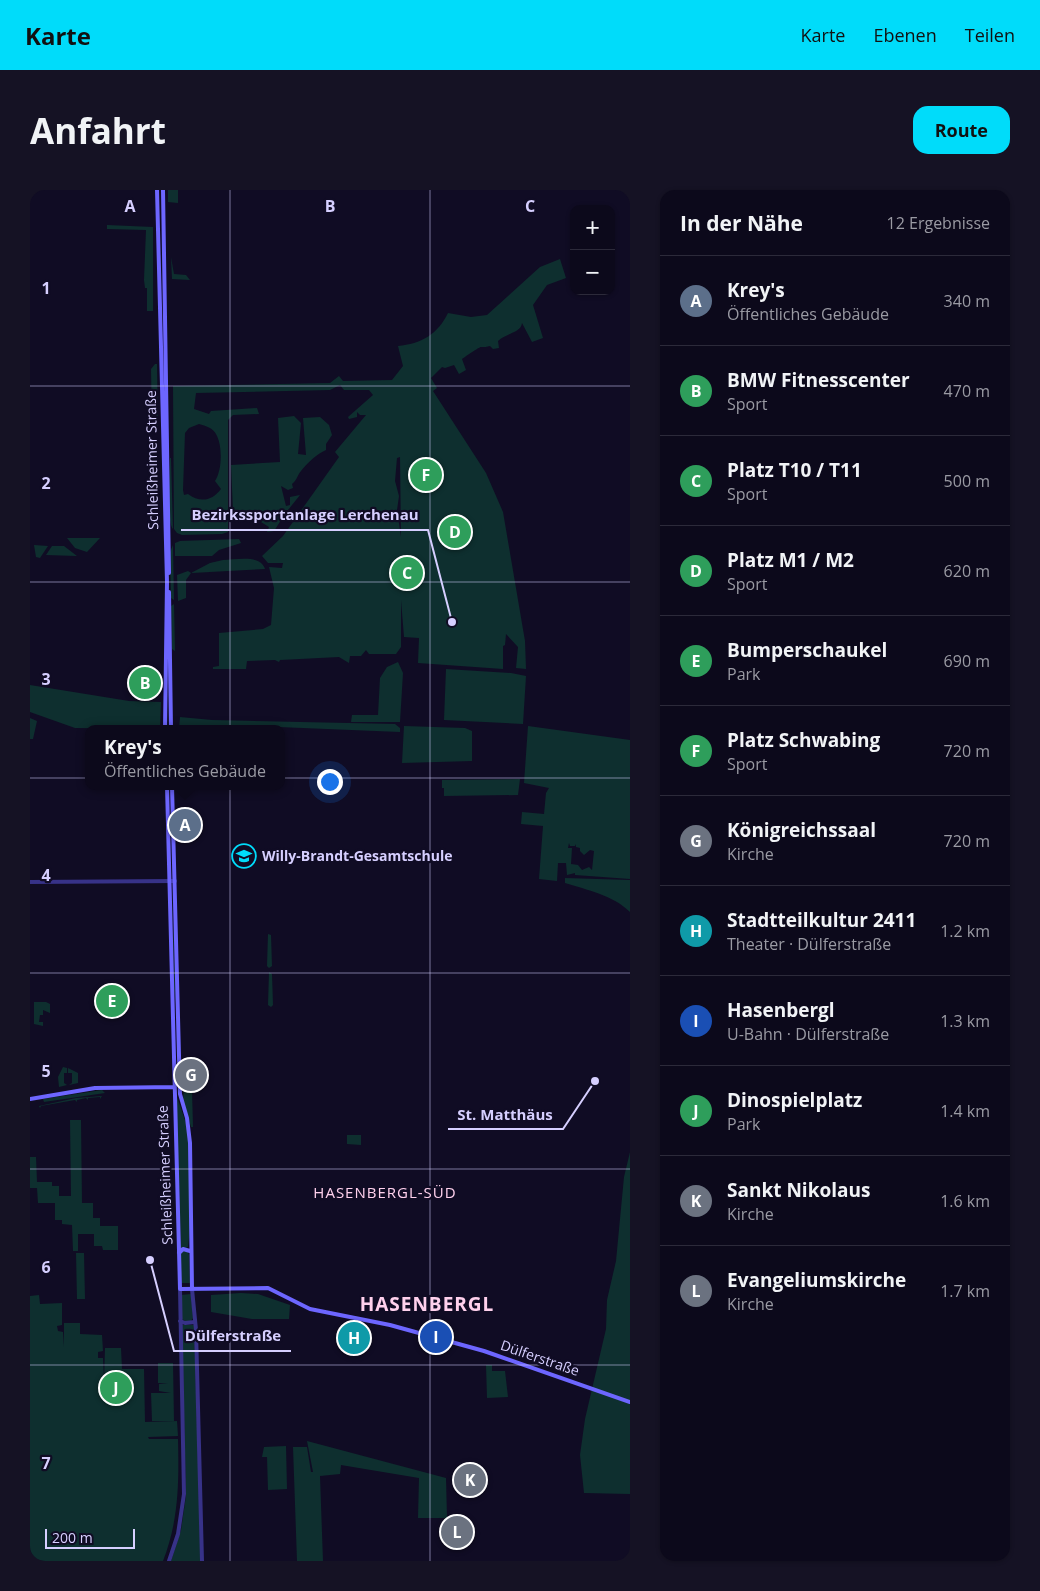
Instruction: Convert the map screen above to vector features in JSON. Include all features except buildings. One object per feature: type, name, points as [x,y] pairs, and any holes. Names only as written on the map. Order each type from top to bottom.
[{"type":"main road","name":"Schleißheimer Straße","points":[[158,190],[167,582],[165,725]]},
{"type":"main road","name":"Schleißheimer Straße","points":[[163,190],[171,725]]},
{"type":"main road","name":"Schleißheimer Straße","points":[[167,790],[180,1289]]},
{"type":"main road","name":"Schleißheimer Straße","points":[[172,790],[180,1087],[190,1143],[193,1214],[190,1251],[192,1289]]},
{"type":"main road","points":[[174,1062],[177,1064],[179,1061]]},
{"type":"main road","points":[[30,1099],[95,1088],[180,1087]]},
{"type":"main road","points":[[179,1253],[185,1249],[190,1251]]},
{"type":"main road","name":"Dülferstraße","points":[[180,1289],[268,1288],[310,1308],[390,1325],[484,1351],[630,1402]]},
{"type":"street","points":[[30,882],[175,881]]},
{"type":"street","name":"Schleißheimer Straße","points":[[169,1561],[178,1534],[184,1494],[180,1289]]},
{"type":"street","name":"Schleißheimer Straße","points":[[192,1289],[195,1322],[202,1561]]},
{"type":"street","points":[[180,1321],[185,1323],[195,1322]]},
{"type":"green space","points":[[168,190],[178,190],[178,203],[168,202]]},
{"type":"green space","points":[[107,225],[153,227],[153,311],[147,311],[147,288],[145,288],[144,280],[146,230],[107,229]]},
{"type":"green space","points":[[171,257],[174,274],[186,275],[190,280],[172,279]]},
{"type":"green space","points":[[560,259],[566,278],[547,285],[533,305],[543,338],[532,342],[522,323],[519,329],[498,341],[499,348],[481,347],[462,359],[466,370],[459,374],[454,365],[442,367],[431,378],[437,388],[433,391],[486,473],[503,512],[525,641],[526,669],[516,668],[518,647],[506,634],[505,645],[503,646],[503,669],[418,663],[419,638],[404,637],[401,600],[401,647],[396,654],[369,654],[366,650],[361,656],[350,656],[349,663],[339,657],[280,660],[279,662],[275,660],[247,661],[246,669],[213,669],[213,667],[219,666],[219,633],[263,629],[271,625],[274,588],[269,567],[282,568],[283,563],[268,563],[262,556],[283,536],[339,457],[335,452],[366,415],[360,415],[357,412],[357,417],[349,419],[348,417],[373,395],[369,390],[344,390],[340,385],[330,390],[196,393],[194,409],[209,414],[211,411],[257,408],[259,414],[233,415],[228,420],[228,532],[222,534],[182,535],[174,529],[173,386],[330,383],[339,376],[343,381],[392,380],[403,366],[398,346],[414,343],[428,337],[439,327],[448,313],[471,317],[487,315],[540,267]],"holes":[[[199,424],[215,432],[221,452],[219,471],[215,481],[221,489],[214,496],[201,500],[188,494],[184,495],[183,490],[185,433],[189,428]],[[400,457],[401,537],[397,510],[399,496],[395,481],[397,458]]]},
{"type":"green space","points":[[157,364],[158,432],[152,427],[151,369]]},
{"type":"green space","points":[[294,416],[301,423],[298,454],[306,455],[303,418],[320,417],[329,425],[332,435],[326,444],[326,450],[303,468],[292,484],[293,488],[288,490],[281,486],[286,506],[290,505],[290,497],[300,495],[288,510],[282,510],[283,517],[274,531],[267,532],[269,527],[261,522],[266,517],[261,511],[233,511],[231,465],[280,462],[278,418]]},
{"type":"green space","points":[[171,458],[173,529],[169,507]]},
{"type":"green space","points":[[67,538],[100,538],[87,552],[75,548]]},
{"type":"green space","points":[[239,539],[241,543],[219,550],[212,556],[175,556],[175,543],[180,541]]},
{"type":"green space","points":[[34,545],[48,546],[40,558],[36,557]]},
{"type":"green space","points":[[173,545],[174,600],[171,598],[170,552]]},
{"type":"green space","points":[[52,546],[64,546],[77,556],[46,555]]},
{"type":"green space","points":[[241,559],[258,561],[265,569],[191,573],[210,563]]},
{"type":"green space","points":[[188,571],[191,573],[186,580],[186,598],[178,601],[177,575]]},
{"type":"green space","points":[[174,604],[175,651],[172,649],[171,606]]},
{"type":"green space","points":[[398,662],[403,673],[400,722],[351,722],[352,715],[378,715],[380,678],[387,667]]},
{"type":"green space","points":[[446,669],[511,673],[526,676],[523,724],[444,720]]},
{"type":"green space","points":[[30,685],[129,701],[161,702],[160,725],[85,725],[85,728],[75,728],[30,712]]},
{"type":"green space","points":[[180,717],[212,720],[395,724],[400,728],[400,732],[285,727],[285,725],[179,725]]},
{"type":"green space","points":[[30,718],[37,721],[33,739],[30,739]]},
{"type":"green space","points":[[404,726],[465,728],[472,731],[472,761],[402,763]]},
{"type":"green space","points":[[528,726],[630,740],[630,879],[575,875],[575,873],[567,875],[566,863],[558,863],[557,881],[539,879],[543,826],[521,824],[522,812],[544,814],[546,793],[549,788],[524,783]],"holes":[[[569,843],[570,846],[575,846],[576,844],[576,847],[580,848],[584,855],[590,850],[594,851],[592,870],[589,867],[582,870],[578,865],[571,864],[572,848],[568,848]]]},
{"type":"green space","points":[[520,779],[518,795],[444,796],[444,788],[442,788],[442,780]]},
{"type":"green space","points":[[565,878],[630,880],[630,912],[608,897],[565,883]]},
{"type":"green space","points":[[172,887],[176,1004],[174,990]]},
{"type":"green space","points":[[268,934],[271,935],[272,966],[269,968],[267,966]]},
{"type":"green space","points":[[269,972],[272,974],[273,1005],[271,1007],[268,1005]]},
{"type":"green space","points":[[34,1002],[50,1004],[50,1013],[43,1010],[43,1015],[40,1015],[39,1022],[43,1022],[43,1026],[34,1024]]},
{"type":"green space","points":[[63,1067],[67,1068],[67,1073],[64,1073],[64,1083],[67,1085],[59,1087],[58,1077]]},
{"type":"green space","points":[[68,1068],[78,1073],[78,1083],[69,1085],[72,1083],[72,1073],[68,1073]]},
{"type":"green space","points":[[102,1090],[105,1093],[44,1102],[43,1099]]},
{"type":"green space","points":[[184,1090],[192,1090],[193,1127],[191,1127],[183,1099]]},
{"type":"green space","points":[[176,1094],[188,1129],[191,1221],[188,1247],[181,1249]]},
{"type":"green space","points":[[102,1096],[100,1099],[100,1097],[88,1098],[88,1100],[86,1098],[77,1100],[77,1102],[75,1100],[41,1106],[40,1108],[39,1106],[76,1098]]},
{"type":"green space","points":[[70,1120],[81,1120],[82,1203],[93,1203],[93,1218],[100,1218],[100,1226],[118,1226],[118,1250],[103,1250],[102,1246],[94,1246],[94,1234],[78,1234],[78,1251],[73,1251],[72,1225],[62,1224],[62,1220],[55,1220],[55,1203],[38,1203],[37,1188],[30,1188],[30,1157],[36,1157],[37,1182],[52,1182],[52,1186],[59,1186],[59,1196],[71,1196]]},
{"type":"green space","points":[[347,1135],[361,1135],[361,1145],[347,1144]]},
{"type":"green space","points":[[630,1152],[630,1494],[584,1493],[580,1455],[585,1419],[606,1329],[607,1300],[616,1261],[624,1177]]},
{"type":"green space","points":[[183,1251],[188,1252],[189,1255],[190,1283],[181,1283],[181,1253]]},
{"type":"green space","points":[[76,1253],[84,1253],[85,1299],[77,1299]]},
{"type":"green space","points":[[191,1294],[193,1318],[191,1321],[185,1321],[182,1319],[181,1295]]},
{"type":"green space","points":[[258,1294],[290,1305],[289,1319],[252,1319],[211,1312],[211,1295]]},
{"type":"green space","points":[[39,1295],[40,1304],[62,1303],[62,1325],[57,1326],[58,1331],[63,1332],[64,1347],[64,1323],[80,1323],[80,1334],[102,1335],[103,1351],[98,1352],[98,1358],[103,1358],[104,1381],[105,1348],[121,1348],[122,1369],[144,1369],[145,1422],[177,1421],[178,1436],[148,1437],[149,1439],[178,1439],[177,1501],[172,1531],[163,1561],[30,1561],[30,1296]]},
{"type":"green space","points":[[182,1325],[194,1325],[201,1561],[171,1561],[181,1530],[186,1496]]},
{"type":"green space","points":[[158,1363],[173,1363],[174,1421],[152,1421],[151,1393],[171,1393],[159,1391],[159,1384],[168,1383],[158,1383]]},
{"type":"green space","points":[[486,1365],[492,1365],[492,1371],[505,1371],[508,1397],[487,1398]]},
{"type":"green space","points":[[307,1441],[446,1478],[447,1518],[418,1518],[419,1478],[341,1465],[340,1474],[320,1476],[323,1561],[297,1561],[293,1447],[307,1447],[311,1472],[313,1472]]},
{"type":"green space","points":[[286,1446],[287,1489],[268,1490],[267,1457],[262,1457],[264,1447]]},
{"type":"place","name":"Platz Schwabing","points":[[426,475]]},
{"type":"place","name":"Platz M1 / M2","points":[[455,532]]},
{"type":"place","name":"Platz T10 / T11","points":[[407,573]]},
{"type":"place","name":"Bezirkssportanlage Lerchenau","points":[[452,622]]},
{"type":"place","name":"BMW Fitnesscenter","points":[[145,683]]},
{"type":"place","name":"Krey's","points":[[185,825]]},
{"type":"place","name":"Willy-Brandt-Gesamtschule","points":[[244,856]]},
{"type":"place","name":"Bumperschaukel","points":[[112,1001]]},
{"type":"place","name":"Königreichssaal","points":[[191,1075]]},
{"type":"place","name":"St. Matthäus","points":[[595,1081]]},
{"type":"place","name":"Dülferstraße","points":[[150,1260]]},
{"type":"place","name":"Hasenbergl","points":[[436,1337]]},
{"type":"place","name":"Stadtteilkultur 2411","points":[[354,1338]]},
{"type":"place","name":"Dinospielplatz","points":[[116,1388]]},
{"type":"place","name":"Sankt Nikolaus","points":[[470,1480]]},
{"type":"place","name":"Evangeliumskirche","points":[[457,1532]]},
{"type":"district","name":"HASENBERGL-SÜD","points":[[385,1193]]},
{"type":"district","name":"HASENBERGL","points":[[427,1304]]}]
